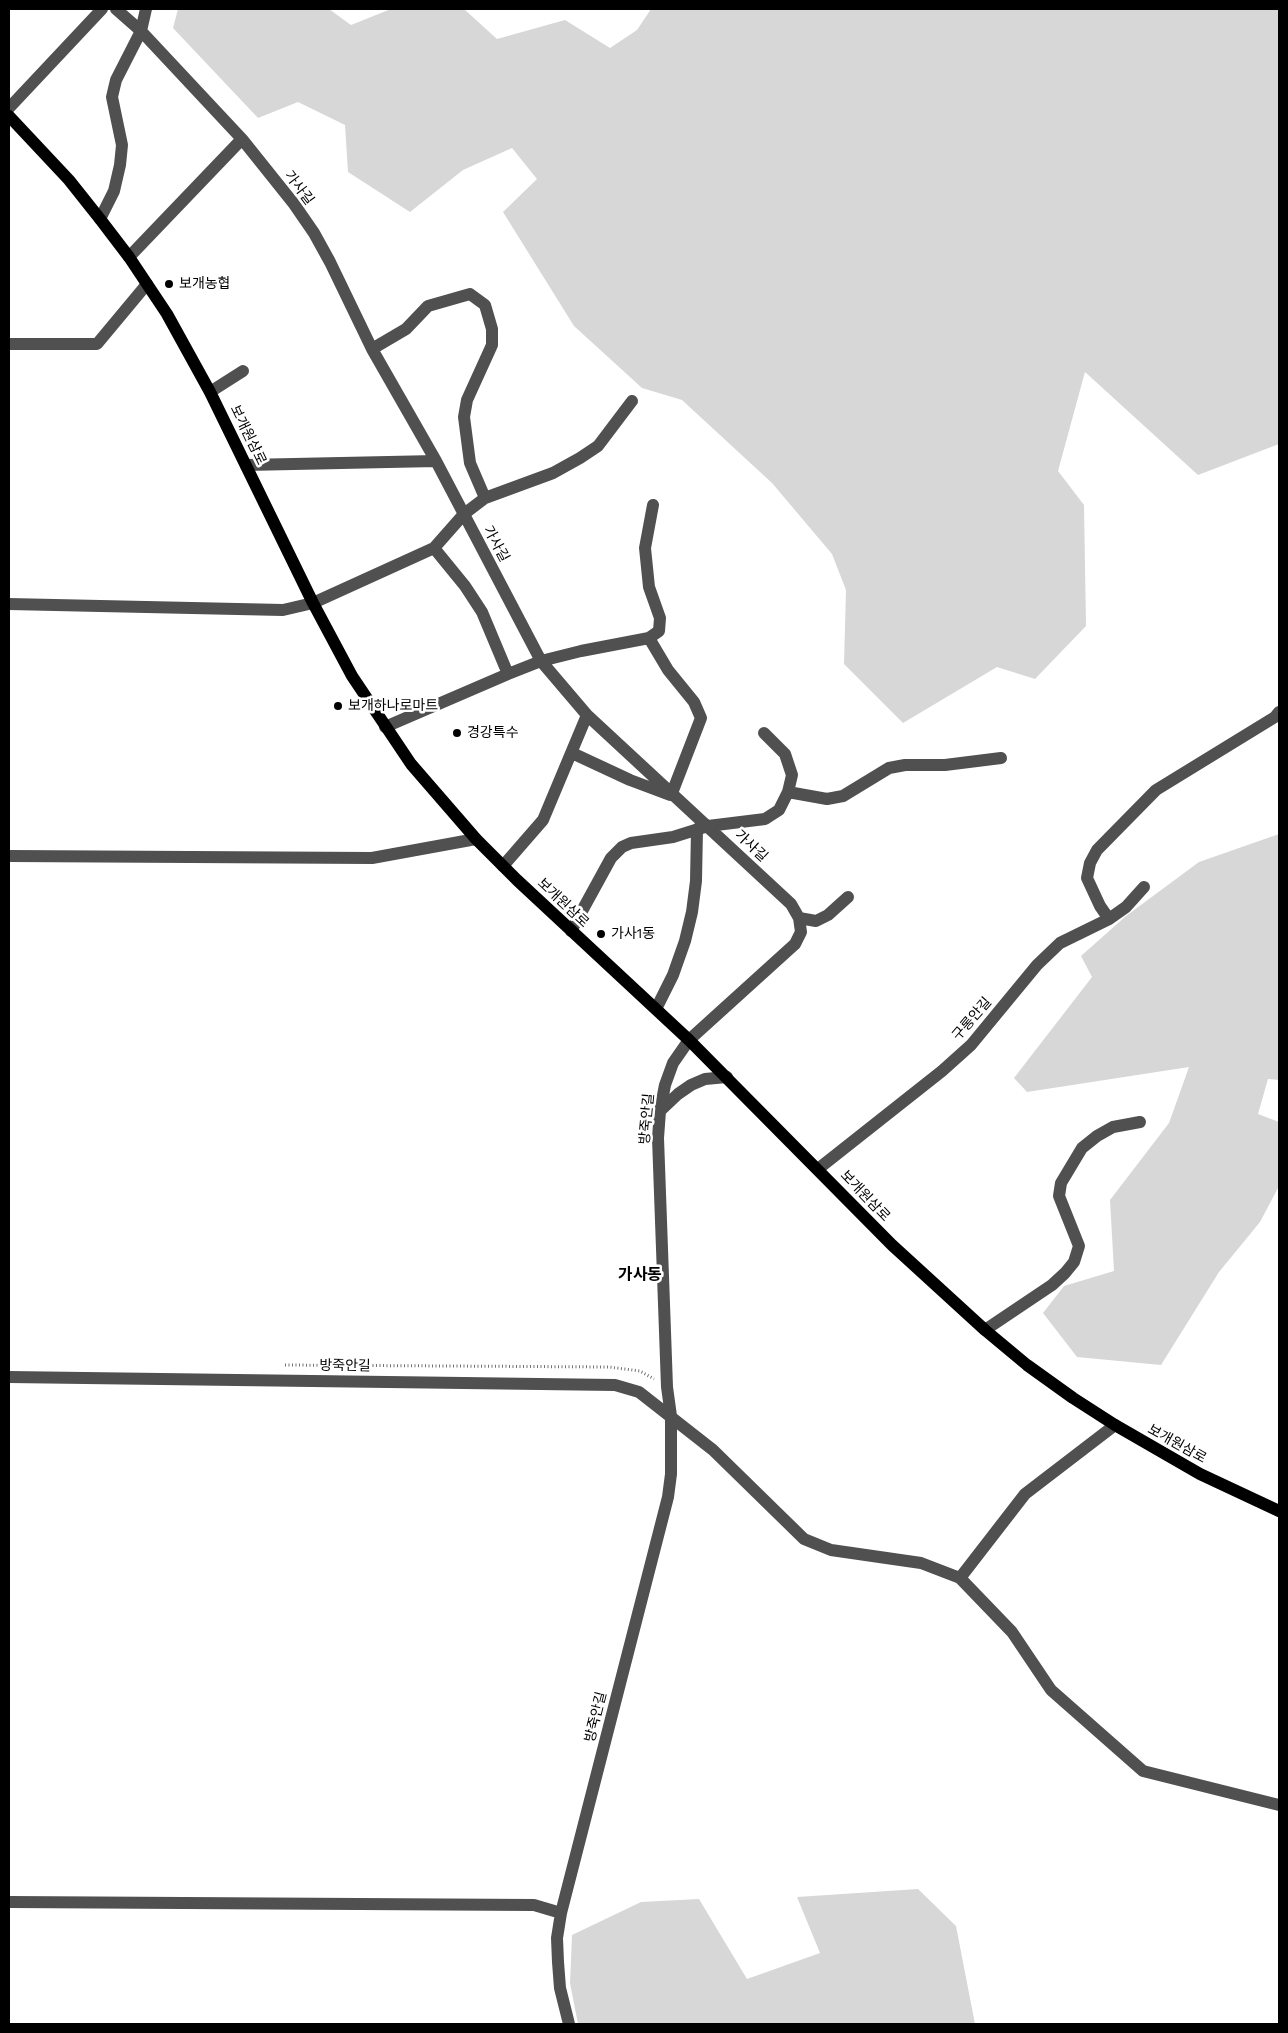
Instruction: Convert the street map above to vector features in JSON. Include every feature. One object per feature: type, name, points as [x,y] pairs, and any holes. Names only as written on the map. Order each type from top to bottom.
[{"type":"main road","name":"보개원삼로","points":[[9,116],[69,180],[100,218],[167,314],[210,392],[313,604],[352,676],[411,764],[476,839],[690,1040],[892,1245],[985,1330],[1027,1365],[1115,1425],[1200,1474],[1279,1511]]},
{"type":"street","points":[[9,108],[102,9]]},
{"type":"street","name":"가사길","points":[[116,9],[141,31],[242,139],[294,204],[314,233],[372,349],[436,461],[541,661],[587,714],[675,796],[703,828],[791,904],[799,918]]},
{"type":"street","points":[[100,218],[114,191],[122,146],[112,97],[116,80],[141,31],[146,9]]},
{"type":"street","points":[[129,257],[242,139]]},
{"type":"street","points":[[9,344],[97,344],[147,284]]},
{"type":"street","points":[[372,349],[406,329],[428,306],[470,294],[486,305],[492,329],[492,346],[467,400],[464,416],[470,463],[485,498]]},
{"type":"street","points":[[210,392],[243,371]]},
{"type":"street","points":[[9,604],[282,610],[313,604],[434,548],[464,514],[485,498],[553,473],[580,458],[598,446],[632,401]]},
{"type":"street","points":[[246,465],[436,461]]},
{"type":"street","points":[[385,727],[541,661],[649,638],[659,631],[660,618],[649,587],[645,548],[653,505]]},
{"type":"street","points":[[434,548],[465,586],[482,612],[508,674]]},
{"type":"street","points":[[572,753],[630,780],[675,796],[702,718],[694,702],[668,670],[649,638]]},
{"type":"street","points":[[1109,919],[1100,906],[1087,878],[1090,863],[1097,850],[1156,790],[1275,717],[1279,712]]},
{"type":"street","points":[[503,866],[543,820],[587,714]]},
{"type":"street","points":[[571,930],[611,858],[622,847],[631,843],[673,837],[703,828],[765,819],[779,810],[788,792],[792,775],[785,754],[764,733]]},
{"type":"street","points":[[788,792],[805,797],[827,799],[843,796],[889,768],[905,765],[945,765],[1001,758]]},
{"type":"street","points":[[656,1009],[673,975],[685,941],[692,912],[703,828]]},
{"type":"street","points":[[9,856],[372,858],[476,839]]},
{"type":"street","name":"구롱안길","points":[[818,1169],[942,1071],[970,1045],[1037,965],[1060,943],[1109,919],[1126,907],[1144,887]]},
{"type":"street","points":[[690,1040],[795,944],[800,932],[799,918],[816,921],[828,915],[848,897]]},
{"type":"street","name":"방죽안길","points":[[569,2024],[560,1988],[558,1962],[561,1913],[668,1497],[672,1449],[666,1367],[658,1138],[660,1111],[665,1085],[673,1063],[690,1040]]},
{"type":"street","points":[[660,1111],[691,1085],[705,1079],[727,1077]]},
{"type":"street","points":[[985,1330],[1052,1285],[1074,1262],[1079,1246],[1059,1196],[1061,1183],[1082,1148],[1097,1136],[1113,1128],[1140,1122]]},
{"type":"street","name":"방죽안길","points":[[9,1377],[615,1385],[639,1392],[671,1416]]},
{"type":"street","points":[[671,1416],[713,1450],[804,1539],[831,1550],[921,1563],[960,1578],[1012,1632],[1050,1690],[1143,1771],[1279,1805]]},
{"type":"street","points":[[960,1578],[1025,1494],[1115,1425]]},
{"type":"street","points":[[9,1902],[534,1905],[561,1913]]},
{"type":"shaded area","points":[[178,9],[329,9],[351,25],[391,9],[464,9],[497,39],[565,20],[610,48],[637,30],[651,9],[1279,9],[1279,444],[1198,475],[1085,372],[1058,471],[1084,505],[1086,626],[1035,679],[997,667],[903,723],[844,664],[846,590],[832,554],[772,483],[682,400],[642,388],[574,326],[503,212],[537,179],[512,148],[463,170],[410,212],[348,172],[345,125],[298,102],[258,118],[173,28]]},
{"type":"shaded area","points":[[1279,834],[1279,1080],[1268,1079],[1258,1114],[1279,1122],[1279,1186],[1260,1222],[1219,1272],[1161,1365],[1077,1357],[1043,1313],[1064,1286],[1114,1271],[1110,1200],[1169,1123],[1189,1067],[1027,1092],[1014,1078],[1092,977],[1081,956],[1126,916],[1199,862]]},
{"type":"shaded area","points":[[918,1889],[956,1926],[975,2024],[578,2024],[570,1983],[572,1935],[641,1902],[699,1899],[747,1979],[820,1953],[797,1897]]},
{"type":"place","name":"보개농협","points":[[169,284]]},
{"type":"place","name":"보개하나로마트","points":[[338,706]]},
{"type":"place","name":"경강특수","points":[[457,733]]},
{"type":"place","name":"가사1동","points":[[601,934]]},
{"type":"district","name":"가사동","points":[[640,1275]]}]
